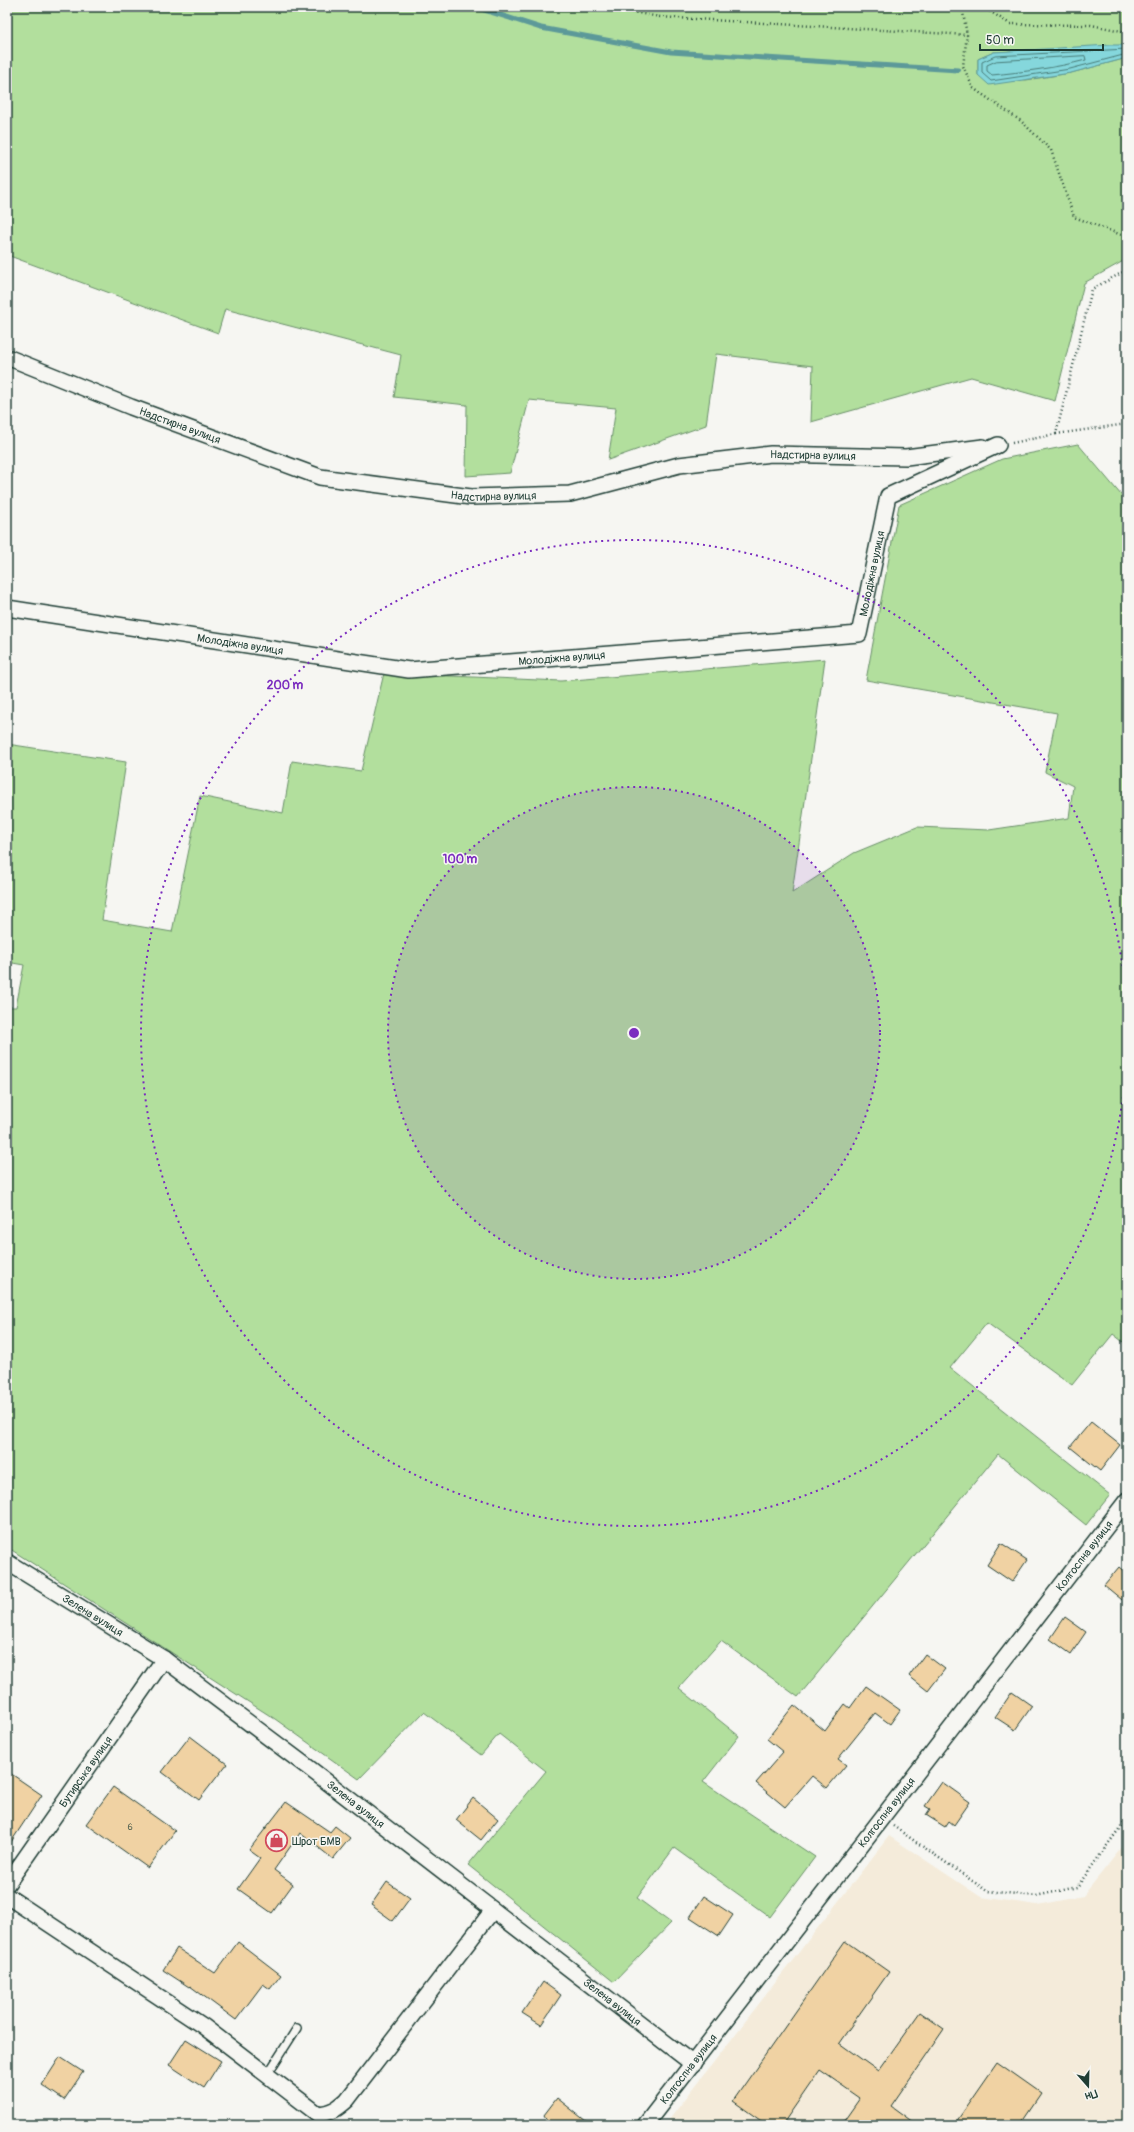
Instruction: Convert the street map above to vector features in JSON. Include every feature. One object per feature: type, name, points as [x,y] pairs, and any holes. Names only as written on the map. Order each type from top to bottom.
[{"type":"street","name":"Надстирна вулиця","points":[[7,357],[131,407],[320,477],[471,497],[570,494],[678,465],[771,454],[906,457],[998,445]]},
{"type":"street","name":"Молодіжна вулиця","points":[[7,608],[409,670],[859,634],[888,496],[998,445]]},
{"type":"street","name":"Колгоспна вулиця","points":[[645,2125],[1127,1500]]},
{"type":"street","name":"Зелена вулиця","points":[[7,1562],[164,1659],[692,2064]]},
{"type":"street","name":"Бутирська вулиця","points":[[7,1884],[164,1659]]},
{"type":"street","points":[[7,1896],[203,2026],[266,2076],[318,2114],[328,2114],[336,2110],[347,2100],[493,1910]]},
{"type":"lane","points":[[266,2076],[297,2028]]},
{"type":"path","points":[[604,7],[660,18],[967,35]]},
{"type":"path","points":[[962,7],[967,35],[963,66],[973,88],[1021,121],[1051,150],[1074,217],[1127,237]]},
{"type":"path","points":[[983,7],[1010,24],[1091,25],[1127,32]]},
{"type":"path","points":[[1056,434],[1092,289],[1127,270]]},
{"type":"path","points":[[998,445],[1056,434],[1127,424]]},
{"type":"path","points":[[881,1818],[987,1892],[1036,1896],[1078,1887],[1127,1818]]},
{"type":"shaded area","points":[[889,1836],[981,1897],[1037,1905],[1083,1896],[1127,1841],[1127,2125],[665,2125]]},
{"type":"green space","points":[[7,7],[1127,7],[1127,45],[994,52],[978,59],[978,75],[1026,80],[1071,73],[1127,58],[1127,259],[1084,283],[1055,401],[971,377],[811,422],[813,366],[716,354],[706,425],[608,460],[616,408],[529,400],[510,473],[466,476],[467,405],[394,397],[401,355],[225,309],[218,333],[7,255]]},
{"type":"green space","points":[[1078,444],[1127,502],[1127,1345],[1113,1334],[1072,1385],[987,1323],[950,1368],[1110,1495],[1086,1525],[998,1454],[798,1697],[721,1641],[679,1688],[739,1736],[703,1782],[815,1857],[770,1917],[674,1848],[637,1898],[671,1923],[614,1982],[468,1865],[546,1771],[499,1734],[481,1755],[424,1712],[359,1779],[275,1719],[7,1547],[7,1007],[16,1007],[24,965],[7,962],[7,744],[126,762],[102,920],[172,932],[200,796],[283,813],[292,761],[361,771],[384,673],[561,681],[825,659],[792,893],[854,853],[917,827],[989,830],[1069,818],[1073,786],[1045,772],[1057,713],[866,680],[899,505],[1002,459]]},
{"type":"water","points":[[1127,45],[1127,58],[1071,73],[989,85],[978,75],[978,59],[994,52]]},
{"type":"building","points":[[1091,1422],[1120,1445],[1100,1471],[1070,1447]]},
{"type":"building","points":[[1001,1543],[1027,1560],[1012,1582],[987,1565]]},
{"type":"building","points":[[1119,1567],[1127,1574],[1127,1604],[1104,1585]]},
{"type":"building","points":[[1065,1617],[1086,1632],[1071,1654],[1050,1639]]},
{"type":"building","points":[[925,1654],[945,1669],[928,1691],[909,1676]]},
{"type":"building","points":[[866,1686],[900,1710],[890,1724],[875,1713],[838,1759],[846,1765],[827,1788],[812,1776],[785,1807],[756,1783],[783,1752],[767,1739],[794,1705],[825,1731],[845,1704],[850,1708]]},
{"type":"building","points":[[1012,1692],[1032,1706],[1015,1730],[995,1717]]},
{"type":"building","points":[[190,1736],[227,1764],[199,1800],[162,1772]]},
{"type":"building","points":[[7,1771],[42,1795],[7,1848]]},
{"type":"building","points":[[942,1782],[970,1802],[954,1825],[949,1821],[945,1827],[926,1815],[930,1809],[925,1806]]},
{"type":"building","points":[[113,1787],[175,1831],[148,1868],[86,1824]]},
{"type":"building","points":[[473,1798],[498,1819],[481,1840],[456,1820]]},
{"type":"building","points":[[286,1802],[330,1832],[335,1826],[350,1838],[333,1859],[300,1833],[274,1870],[293,1884],[272,1913],[238,1889],[260,1858],[249,1850]]},
{"type":"building","points":[[387,1882],[410,1898],[393,1921],[371,1905]]},
{"type":"building","points":[[704,1896],[733,1915],[719,1936],[690,1917]]},
{"type":"building","points":[[845,1941],[889,1972],[839,2043],[878,2071],[920,2012],[944,2029],[891,2106],[917,2125],[841,2125],[860,2098],[820,2070],[782,2125],[767,2125],[733,2101]]},
{"type":"building","points":[[238,1942],[281,1975],[270,1989],[263,1984],[236,2020],[190,1986],[189,1987],[163,1970],[177,1948],[215,1973]]},
{"type":"building","points":[[543,1982],[561,1995],[541,2025],[522,2013]]},
{"type":"building","points":[[186,2039],[221,2061],[204,2088],[169,2065]]},
{"type":"building","points":[[60,2057],[83,2072],[64,2100],[42,2085]]},
{"type":"building","points":[[997,2063],[1041,2094],[1020,2125],[954,2125]]},
{"type":"building","points":[[557,2098],[591,2125],[550,2125],[544,2115]]},
{"type":"waterway","points":[[475,7],[541,28],[671,52],[958,70]]},
{"type":"place","name":"Шрот БМВ","points":[[276,1841]]}]
